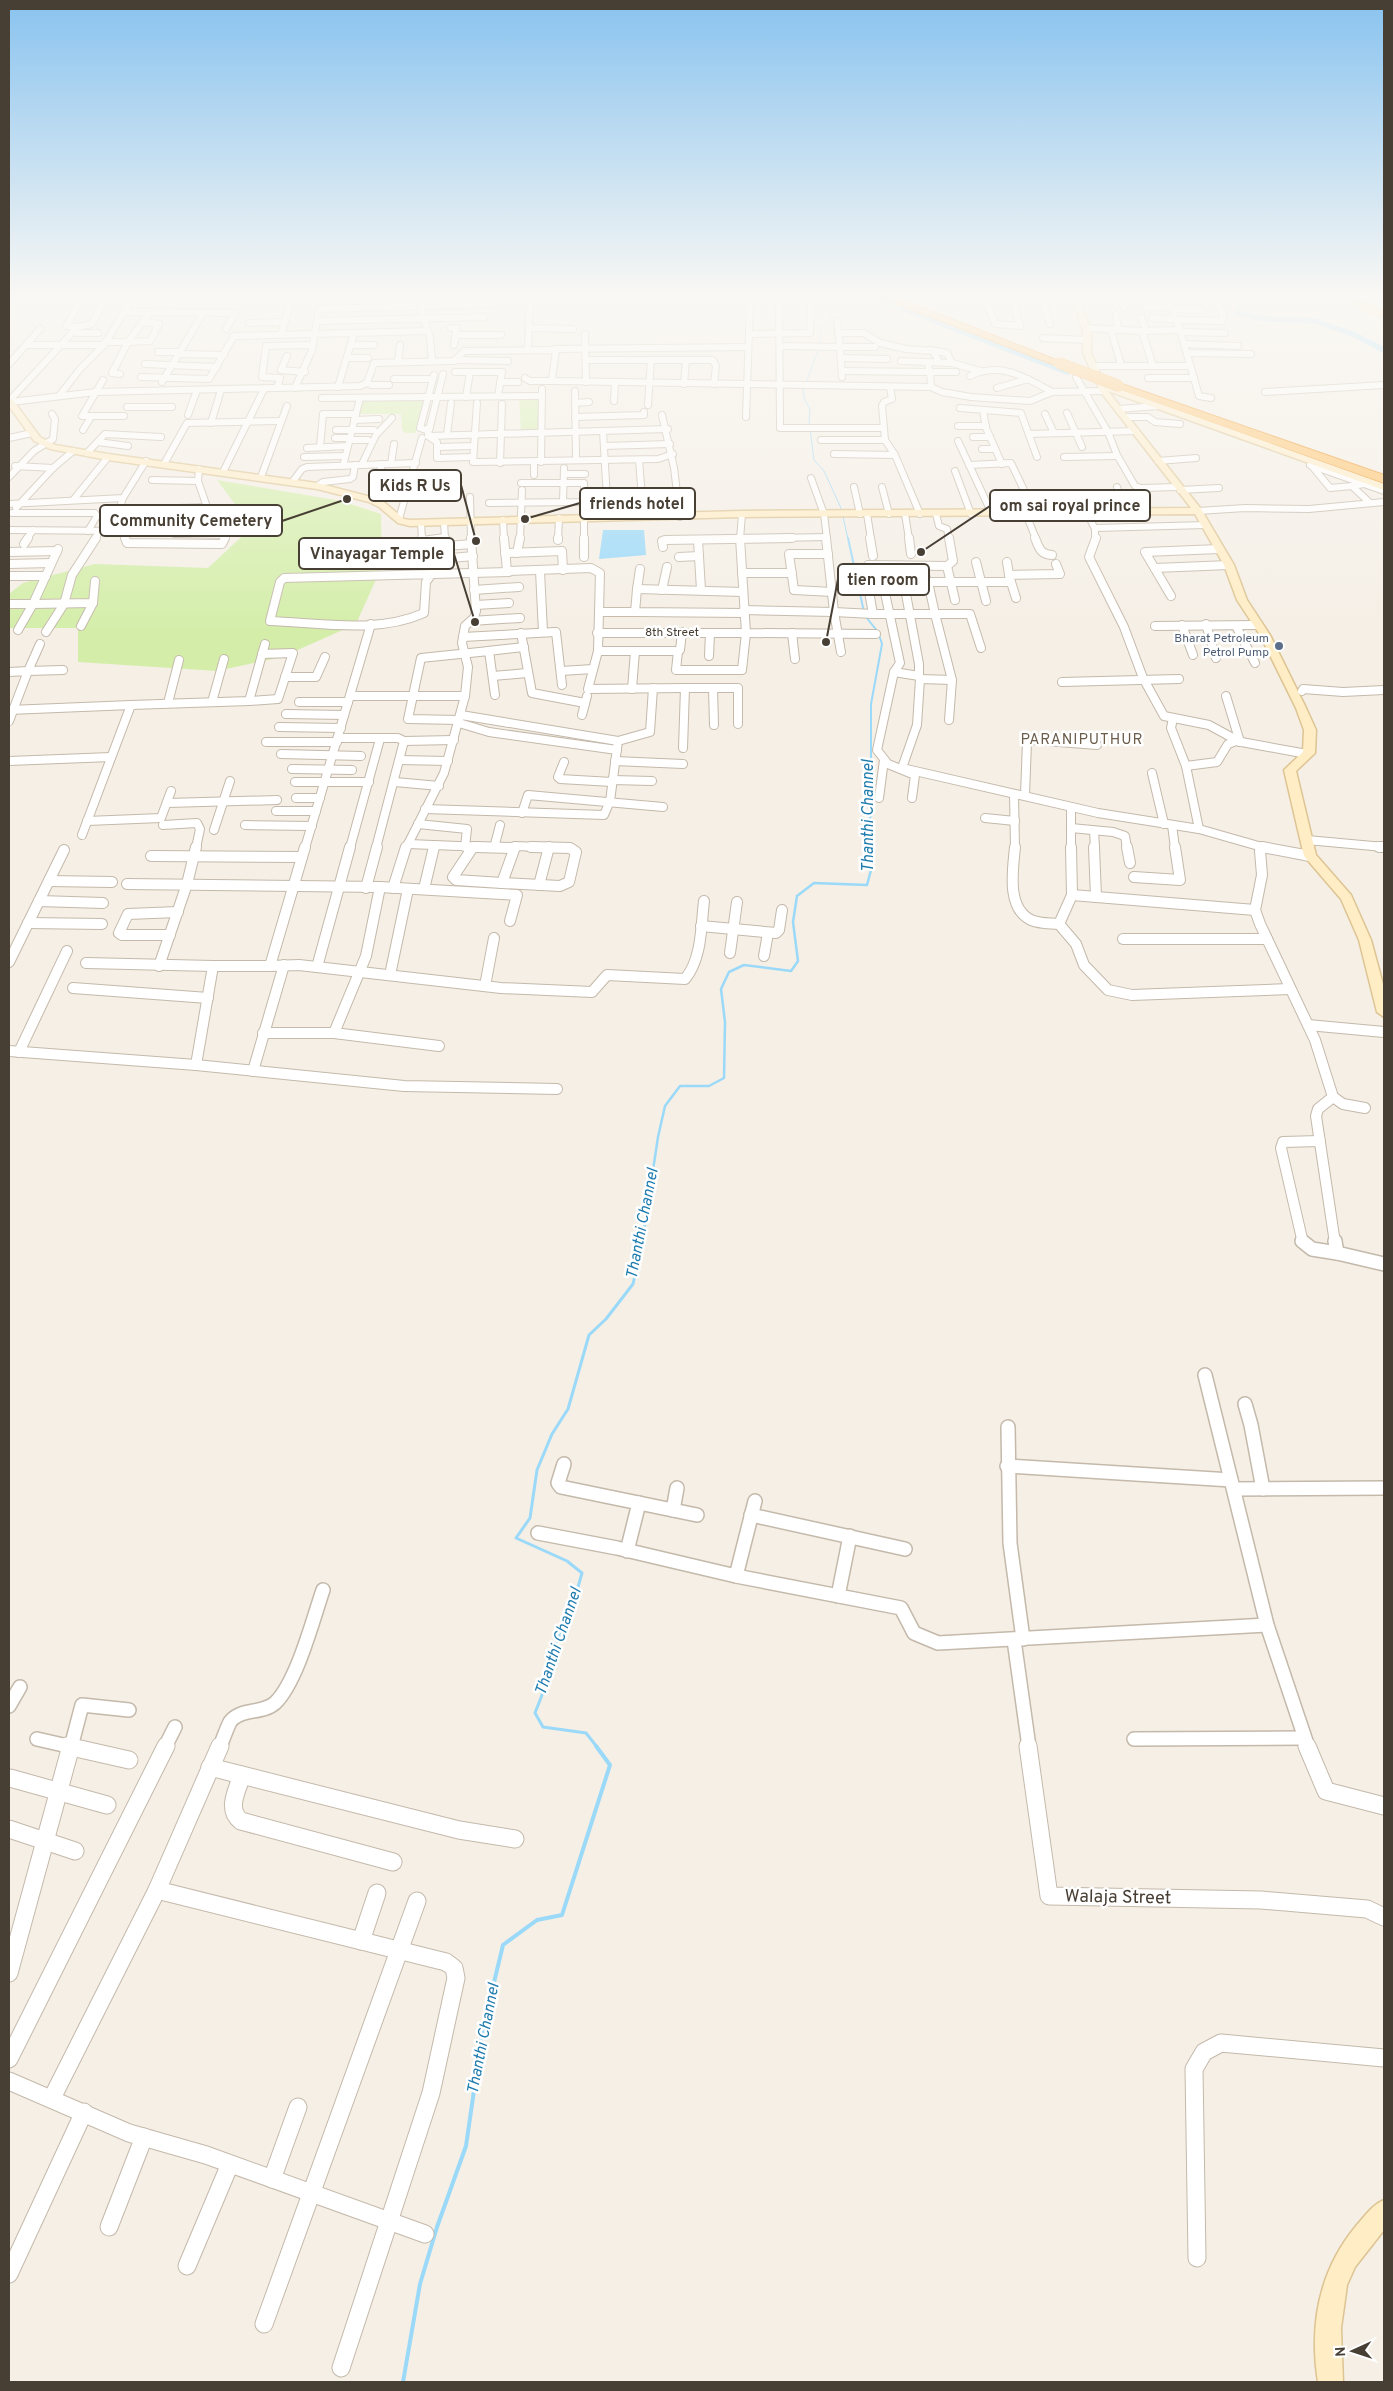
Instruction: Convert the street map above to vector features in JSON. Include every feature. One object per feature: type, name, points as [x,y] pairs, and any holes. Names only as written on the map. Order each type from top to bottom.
[{"type":"highway","points":[[1186,408],[1384,479]]},
{"type":"highway","points":[[1191,408],[1384,473]]},
{"type":"street","points":[[13,408],[32,433],[45,444],[108,457],[320,484],[372,500],[382,505],[399,519],[422,525],[521,519],[680,517],[742,514],[1087,514],[1245,508],[1309,509],[1384,500]]},
{"type":"street","points":[[87,408],[82,416],[123,419],[127,408]]},
{"type":"street","points":[[188,415],[191,408]]},
{"type":"street","points":[[211,423],[216,408]]},
{"type":"street","points":[[223,472],[255,408]]},
{"type":"street","points":[[261,477],[286,408]]},
{"type":"street","points":[[343,466],[358,408]]},
{"type":"street","points":[[425,408],[420,428],[426,430],[430,427]]},
{"type":"street","points":[[399,519],[416,463],[430,427],[435,408]]},
{"type":"street","points":[[447,435],[450,408]]},
{"type":"street","points":[[477,408],[473,462],[639,460],[661,459],[673,454]]},
{"type":"street","points":[[500,463],[502,408]]},
{"type":"street","points":[[534,475],[542,433],[542,408]]},
{"type":"street","points":[[575,408],[576,456]]},
{"type":"street","points":[[746,408],[746,418]]},
{"type":"street","points":[[780,408],[780,428],[883,428]]},
{"type":"street","points":[[882,408],[885,440],[895,455],[920,514]]},
{"type":"street","points":[[960,408],[983,413]]},
{"type":"street","points":[[1094,408],[1108,432],[1117,456],[1136,486],[1220,488]]},
{"type":"street","points":[[1118,408],[1178,488],[1198,511],[1222,553],[1242,600],[1256,625],[1265,635],[1297,691],[1310,730],[1307,754],[1290,770],[1310,856],[1347,898],[1365,940],[1382,997],[1384,1012]]},
{"type":"street","points":[[1122,413],[1149,408]]},
{"type":"street","points":[[1161,408],[1384,487]]},
{"type":"street","points":[[575,417],[644,415],[644,412]]},
{"type":"street","points":[[983,413],[990,437],[1002,464]]},
{"type":"street","points":[[966,415],[1021,413],[1037,457]]},
{"type":"street","points":[[1067,413],[1082,447]]},
{"type":"street","points":[[1122,413],[1148,417],[1153,422],[1180,424]]},
{"type":"street","points":[[9,478],[34,451],[53,439],[55,419],[52,414]]},
{"type":"street","points":[[320,447],[323,414],[379,419]]},
{"type":"street","points":[[1044,414],[1054,433]]},
{"type":"street","points":[[662,415],[668,429],[673,454],[680,517]]},
{"type":"street","points":[[83,430],[91,417]]},
{"type":"street","points":[[335,422],[355,418]]},
{"type":"street","points":[[320,484],[350,479],[376,435],[392,418]]},
{"type":"street","points":[[164,464],[185,425],[280,422]]},
{"type":"street","points":[[958,426],[986,426]]},
{"type":"street","points":[[425,437],[668,429]]},
{"type":"street","points":[[336,430],[374,430]]},
{"type":"street","points":[[604,431],[607,499]]},
{"type":"street","points":[[1029,434],[1136,431]]},
{"type":"street","points":[[9,438],[32,433]]},
{"type":"street","points":[[88,453],[108,434],[160,437]]},
{"type":"street","points":[[425,437],[437,442],[437,458],[473,457]]},
{"type":"street","points":[[973,437],[990,437]]},
{"type":"street","points":[[335,438],[348,446]]},
{"type":"street","points":[[304,457],[368,440]]},
{"type":"street","points":[[821,440],[885,440]]},
{"type":"street","points":[[958,441],[992,514]]},
{"type":"street","points":[[98,442],[128,446]]},
{"type":"street","points":[[391,464],[394,444]]},
{"type":"street","points":[[604,446],[670,444]]},
{"type":"street","points":[[308,448],[348,446],[364,450]]},
{"type":"street","points":[[438,447],[473,446]]},
{"type":"street","points":[[982,449],[995,449]]},
{"type":"street","points":[[10,515],[53,468],[73,451]]},
{"type":"street","points":[[834,454],[895,455]]},
{"type":"street","points":[[1064,457],[1117,456]]},
{"type":"street","points":[[74,499],[108,457]]},
{"type":"street","points":[[1158,461],[1196,458]]},
{"type":"street","points":[[639,460],[642,498]]},
{"type":"street","points":[[122,531],[127,543],[222,544],[231,524],[207,507],[119,510],[123,498],[146,461]]},
{"type":"street","points":[[293,481],[304,468],[416,463]]},
{"type":"street","points":[[969,465],[1011,463],[1031,513],[1040,550],[1052,555]]},
{"type":"street","points":[[372,500],[382,464]]},
{"type":"street","points":[[1364,484],[1330,488],[1310,465],[1384,491]]},
{"type":"street","points":[[9,466],[53,468]]},
{"type":"street","points":[[320,484],[326,466]]},
{"type":"street","points":[[199,468],[198,481],[207,507]]},
{"type":"street","points":[[562,502],[564,471],[585,474]]},
{"type":"street","points":[[956,471],[971,514]]},
{"type":"street","points":[[812,478],[824,514],[834,612],[841,652]]},
{"type":"street","points":[[152,480],[198,481]]},
{"type":"street","points":[[489,503],[522,502],[543,499],[562,502],[584,499],[584,483],[521,487],[522,502],[521,519],[517,553]]},
{"type":"street","points":[[1352,486],[1369,502]]},
{"type":"street","points":[[854,487],[864,514],[873,556]]},
{"type":"street","points":[[882,487],[889,514]]},
{"type":"street","points":[[1117,487],[1127,512]]},
{"type":"street","points":[[376,489],[409,489]]},
{"type":"street","points":[[593,500],[679,496]]},
{"type":"street","points":[[393,888],[402,855],[439,786],[448,761],[465,696],[468,667],[464,653],[463,637],[466,624],[475,616],[476,605],[472,575],[472,544],[468,522],[470,497]]},
{"type":"street","points":[[9,504],[19,505],[74,499],[123,498]]},
{"type":"street","points":[[10,515],[95,513],[97,516],[88,531]]},
{"type":"street","points":[[682,632],[676,670],[742,670],[746,633],[740,540],[742,514]]},
{"type":"street","points":[[906,514],[911,554]]},
{"type":"street","points":[[868,564],[947,566],[953,560],[946,529],[939,526],[936,514]]},
{"type":"street","points":[[1087,514],[1098,537],[1088,552],[1089,557],[1124,627],[1145,681],[1164,716],[1216,728],[1240,742]]},
{"type":"street","points":[[558,540],[559,518]]},
{"type":"street","points":[[200,520],[225,519]]},
{"type":"street","points":[[584,519],[584,557]]},
{"type":"street","points":[[503,520],[505,569],[509,572]]},
{"type":"street","points":[[9,530],[33,530],[66,534],[88,531],[122,531],[176,524]]},
{"type":"street","points":[[422,525],[422,541],[445,539],[444,524]]},
{"type":"street","points":[[1095,528],[1206,525]]},
{"type":"street","points":[[33,530],[11,564],[9,575],[46,576]]},
{"type":"street","points":[[46,632],[64,604],[72,575],[100,531]]},
{"type":"street","points":[[175,534],[226,534]]},
{"type":"street","points":[[663,547],[664,540],[826,537]]},
{"type":"street","points":[[698,540],[701,590]]},
{"type":"street","points":[[420,548],[472,544]]},
{"type":"street","points":[[9,552],[22,548],[57,550],[33,604],[18,630]]},
{"type":"street","points":[[505,553],[563,552],[564,570]]},
{"type":"street","points":[[1172,596],[1145,552],[1222,553]]},
{"type":"street","points":[[1150,560],[1222,553]]},
{"type":"street","points":[[1155,568],[1222,553]]},
{"type":"street","points":[[828,554],[789,554],[794,590],[833,592]]},
{"type":"street","points":[[430,560],[473,556]]},
{"type":"street","points":[[679,557],[699,556]]},
{"type":"street","points":[[976,562],[986,601]]},
{"type":"street","points":[[1007,562],[1016,598]]},
{"type":"street","points":[[11,564],[51,563]]},
{"type":"street","points":[[928,582],[981,582],[1060,574],[1056,564]]},
{"type":"street","points":[[947,566],[955,600]]},
{"type":"street","points":[[662,590],[667,567]]},
{"type":"street","points":[[431,575],[426,582],[424,613],[417,617],[371,624],[270,622],[280,582],[284,578],[431,575],[472,575],[591,568],[600,572],[598,651],[582,715]]},
{"type":"street","points":[[635,612],[640,569]]},
{"type":"street","points":[[540,571],[544,632]]},
{"type":"street","points":[[742,573],[792,573]]},
{"type":"street","points":[[912,798],[915,775],[884,760],[877,750],[894,672],[900,663],[882,578],[926,576],[952,680],[949,720]]},
{"type":"street","points":[[902,768],[914,738],[920,712],[919,664],[904,577]]},
{"type":"street","points":[[81,626],[93,603],[95,581]]},
{"type":"street","points":[[866,614],[868,586]]},
{"type":"street","points":[[474,590],[519,587]]},
{"type":"street","points":[[637,589],[743,592]]},
{"type":"street","points":[[9,604],[93,603]]},
{"type":"street","points":[[476,605],[509,603]]},
{"type":"street","points":[[599,612],[744,611],[970,614],[981,648]]},
{"type":"street","points":[[471,621],[520,618]]},
{"type":"street","points":[[270,966],[371,624]]},
{"type":"street","points":[[1206,624],[1216,658]]},
{"type":"street","points":[[1182,625],[1193,655]]},
{"type":"street","points":[[1154,626],[1256,625]]},
{"type":"street","points":[[1236,626],[1255,663]]},
{"type":"street","points":[[463,637],[544,632],[557,633],[562,685]]},
{"type":"street","points":[[709,656],[710,632]]},
{"type":"street","points":[[521,633],[532,693],[585,703]]},
{"type":"street","name":"8th Street","points":[[598,633],[876,634]]},
{"type":"street","points":[[792,633],[795,659]]},
{"type":"street","points":[[9,720],[11,710],[40,644]]},
{"type":"street","points":[[249,701],[265,644]]},
{"type":"street","points":[[524,647],[421,658],[414,697],[407,716],[408,719],[460,719],[567,732],[618,741],[624,737],[646,736],[650,732],[653,688]]},
{"type":"street","points":[[488,651],[490,652],[495,695]]},
{"type":"street","points":[[598,651],[678,651]]},
{"type":"street","points":[[632,689],[635,651]]},
{"type":"street","points":[[11,710],[278,699],[293,653],[262,654]]},
{"type":"street","points":[[285,677],[316,676],[325,656]]},
{"type":"street","points":[[212,702],[224,658]]},
{"type":"street","points":[[168,703],[179,660]]},
{"type":"street","points":[[561,671],[593,669]]},
{"type":"street","points":[[9,672],[63,670]]},
{"type":"street","points":[[894,672],[952,680]]},
{"type":"street","points":[[493,676],[527,673]]},
{"type":"street","points":[[1062,682],[1179,679]]},
{"type":"street","points":[[683,748],[685,688]]},
{"type":"street","points":[[713,688],[714,726]]},
{"type":"street","points":[[588,690],[738,688],[738,724]]},
{"type":"street","points":[[1297,691],[1352,692],[1384,690]]},
{"type":"street","points":[[299,702],[465,696]]},
{"type":"street","points":[[1226,696],[1240,742]]},
{"type":"street","points":[[82,835],[131,704]]},
{"type":"street","points":[[286,714],[344,715]]},
{"type":"street","points":[[1173,718],[1171,728],[1186,766],[1199,829]]},
{"type":"street","points":[[460,719],[489,732],[562,744],[617,750]]},
{"type":"street","points":[[279,727],[338,736],[380,739],[398,738],[404,741],[454,740]]},
{"type":"street","points":[[562,744],[567,732]]},
{"type":"street","points":[[266,742],[338,736]]},
{"type":"street","points":[[317,967],[380,739]]},
{"type":"street","points":[[1025,795],[1027,742],[1033,740],[1097,745]]},
{"type":"street","points":[[366,888],[404,741]]},
{"type":"street","points":[[425,809],[522,813],[571,819],[602,816],[606,813],[610,802],[618,741]]},
{"type":"street","points":[[1186,766],[1217,762],[1228,744],[1240,742],[1307,754]]},
{"type":"street","points":[[281,754],[361,756]]},
{"type":"street","points":[[9,761],[112,757]]},
{"type":"street","points":[[400,760],[448,761]]},
{"type":"street","points":[[879,798],[884,760]]},
{"type":"street","points":[[615,761],[683,764]]},
{"type":"street","points":[[564,762],[558,777],[560,778],[652,781]]},
{"type":"street","points":[[902,768],[1071,806],[1199,829],[1262,847],[1310,856]]},
{"type":"street","points":[[292,769],[352,770]]},
{"type":"street","points":[[1134,877],[1180,880],[1168,824],[1152,773]]},
{"type":"street","points":[[214,830],[230,781]]},
{"type":"street","points":[[295,782],[369,782]]},
{"type":"street","points":[[394,782],[439,786]]},
{"type":"street","points":[[87,821],[161,818],[171,791]]},
{"type":"street","points":[[1014,794],[1015,844],[1012,864],[1016,900],[1027,918],[1034,921],[1059,924],[1076,944],[1084,965],[1108,990],[1132,994],[1290,989]]},
{"type":"street","points":[[522,813],[528,795],[663,807]]},
{"type":"street","points":[[296,798],[320,798]]},
{"type":"street","points":[[166,803],[277,800]]},
{"type":"street","points":[[1059,924],[1072,896],[1071,806]]},
{"type":"street","points":[[276,811],[316,811]]},
{"type":"street","points":[[986,818],[1015,820]]},
{"type":"street","points":[[245,824],[312,826]]},
{"type":"street","points":[[408,844],[434,845],[469,847],[494,848],[513,848],[522,845],[574,849],[577,854],[569,882],[560,886],[454,879],[453,877],[469,847],[467,829],[418,824]]},
{"type":"street","points":[[159,966],[187,884],[199,825],[163,825]]},
{"type":"street","points":[[494,848],[500,826]]},
{"type":"street","points":[[1071,828],[1125,836],[1130,863]]},
{"type":"street","points":[[1094,830],[1096,897]]},
{"type":"street","points":[[564,848],[567,837]]},
{"type":"street","points":[[1306,840],[1384,847]]},
{"type":"street","points":[[424,889],[434,845]]},
{"type":"street","points":[[539,885],[549,847]]},
{"type":"street","points":[[1262,847],[1262,875],[1255,910],[1315,1040],[1333,1097],[1343,1104],[1365,1108]]},
{"type":"street","points":[[502,883],[513,848]]},
{"type":"street","points":[[9,962],[64,850]]},
{"type":"street","points":[[151,856],[302,857]]},
{"type":"street","points":[[49,881],[112,882]]},
{"type":"street","points":[[127,884],[380,887],[517,895],[510,921]]},
{"type":"street","points":[[334,1033],[366,956],[380,887]]},
{"type":"street","points":[[390,975],[408,889]]},
{"type":"street","points":[[1072,896],[1255,910]]},
{"type":"street","points":[[39,901],[103,903]]},
{"type":"street","points":[[86,963],[159,966],[284,965],[317,967],[485,986],[589,994],[607,975],[685,979],[692,970],[704,901]]},
{"type":"street","points":[[730,953],[737,902]]},
{"type":"street","points":[[701,926],[778,932],[782,910]]},
{"type":"street","points":[[170,935],[122,935],[119,933],[128,914],[178,912]]},
{"type":"street","points":[[28,923],[102,924]]},
{"type":"street","points":[[764,956],[768,932]]},
{"type":"street","points":[[485,986],[494,938]]},
{"type":"street","points":[[1123,939],[1267,939]]},
{"type":"street","points":[[67,950],[14,1052],[196,1065],[404,1086],[557,1089]]},
{"type":"street","points":[[253,1071],[284,965]]},
{"type":"street","points":[[196,1065],[214,966]]},
{"type":"street","points":[[73,988],[208,998]]},
{"type":"street","points":[[1308,1025],[1384,1032]]},
{"type":"street","points":[[263,1033],[334,1033],[439,1046]]},
{"type":"street","points":[[1333,1097],[1318,1109],[1316,1116],[1337,1253]]},
{"type":"street","points":[[1320,1141],[1283,1142],[1281,1148],[1301,1240],[1304,1246],[1311,1250],[1337,1253],[1384,1264]]},
{"type":"street","points":[[1205,1375],[1267,1625],[1304,1738],[1326,1791],[1384,1806]]},
{"type":"street","points":[[1245,1404],[1253,1426],[1263,1489]]},
{"type":"street","points":[[1008,1427],[1007,1466],[1010,1543],[1018,1640]]},
{"type":"street","points":[[564,1464],[558,1484],[561,1487],[697,1515]]},
{"type":"street","points":[[1007,1466],[1233,1484],[1263,1489],[1384,1488]]},
{"type":"street","points":[[673,1510],[678,1488]]},
{"type":"street","points":[[736,1576],[755,1501]]},
{"type":"street","points":[[627,1551],[638,1503]]},
{"type":"street","points":[[751,1515],[905,1549]]},
{"type":"street","points":[[538,1534],[627,1551],[736,1576],[902,1608],[914,1633],[938,1643],[1267,1625]]},
{"type":"street","points":[[838,1596],[850,1536]]},
{"type":"street","points":[[52,2098],[157,1890],[231,1721],[244,1712],[266,1709],[283,1695],[323,1590]]},
{"type":"street","name":"Walaja Street","points":[[1018,1640],[1049,1896],[1261,1900],[1367,1909],[1384,1917]]},
{"type":"street","points":[[9,1706],[20,1687]]},
{"type":"street","points":[[9,1973],[82,1705],[128,1710]]},
{"type":"street","points":[[9,2059],[175,1727]]},
{"type":"street","points":[[37,1738],[128,1760]]},
{"type":"street","points":[[1134,1739],[1304,1738]]},
{"type":"street","points":[[210,1767],[460,1830],[515,1839]]},
{"type":"street","points":[[242,1775],[232,1810],[241,1821],[393,1862]]},
{"type":"street","points":[[10,1778],[58,1794],[107,1805]]},
{"type":"street","points":[[9,1829],[75,1851]]},
{"type":"street","points":[[157,1890],[451,1964],[456,1971],[431,2093],[341,2368]]},
{"type":"street","points":[[361,1941],[377,1893]]},
{"type":"street","points":[[264,2324],[313,2194],[417,1901]]},
{"type":"street","points":[[1197,2258],[1194,2069],[1197,2060],[1207,2048],[1221,2043],[1384,2058]]},
{"type":"street","points":[[9,2082],[144,2137],[230,2164],[425,2234]]},
{"type":"street","points":[[272,2179],[298,2107]]},
{"type":"street","points":[[9,2274],[84,2112]]},
{"type":"street","points":[[109,2227],[144,2137]]},
{"type":"street","points":[[187,2266],[230,2164]]},
{"type":"street","points":[[1330,2382],[1330,2309],[1338,2274],[1364,2236],[1384,2212]]},
{"type":"green space","points":[[360,408],[422,408],[415,433],[406,433],[402,430],[401,414],[359,414]]},
{"type":"green space","points":[[520,408],[539,408],[539,430],[521,432]]},
{"type":"green space","points":[[217,480],[341,501],[343,498],[350,497],[353,500],[347,503],[381,514],[382,566],[356,624],[282,657],[217,671],[78,662],[78,628],[9,628],[9,594],[23,583],[95,564],[208,568],[252,527]]},
{"type":"water","points":[[603,530],[644,530],[646,555],[599,559]]},
{"type":"waterway","name":"Thanthi Channel","points":[[809,408],[814,460],[824,471],[841,508],[848,539]]},
{"type":"waterway","name":"Thanthi Channel","points":[[848,538],[864,612]]},
{"type":"waterway","name":"Thanthi Channel","points":[[866,617],[878,632],[882,644],[871,704],[871,813],[866,841],[867,848]]},
{"type":"waterway","name":"Thanthi Channel","points":[[642,1243],[658,1137],[665,1106],[680,1086],[709,1086],[724,1078],[725,1022],[721,989],[729,972],[744,965],[791,971],[798,961],[793,922],[797,896],[814,883],[867,885],[871,870],[867,847]]},
{"type":"waterway","name":"Thanthi Channel","points":[[597,1747],[586,1733],[543,1727],[535,1713],[542,1695],[551,1654],[572,1608],[582,1573],[567,1561],[516,1538],[530,1518],[537,1470],[552,1434],[568,1409],[589,1335],[606,1319],[633,1284],[643,1241]]},
{"type":"waterway","name":"Thanthi Channel","points":[[403,2382],[420,2284],[437,2227],[466,2146],[483,2028],[503,1945],[537,1920],[562,1915],[610,1765],[596,1746]]},
{"type":"place","name":"Community Cemetery","points":[[347,499]]},
{"type":"place","name":"friends hotel","points":[[525,519]]},
{"type":"place","name":"Kids R Us","points":[[476,541]]},
{"type":"place","name":"om sai royal prince","points":[[921,552]]},
{"type":"place","name":"Vinayagar Temple","points":[[475,622]]},
{"type":"place","name":"tien room","points":[[826,642]]},
{"type":"place","name":"Bharat Petroleum Petrol Pump","points":[[1279,646]]},
{"type":"district","name":"PARANIPUTHUR","points":[[1082,740]]}]
